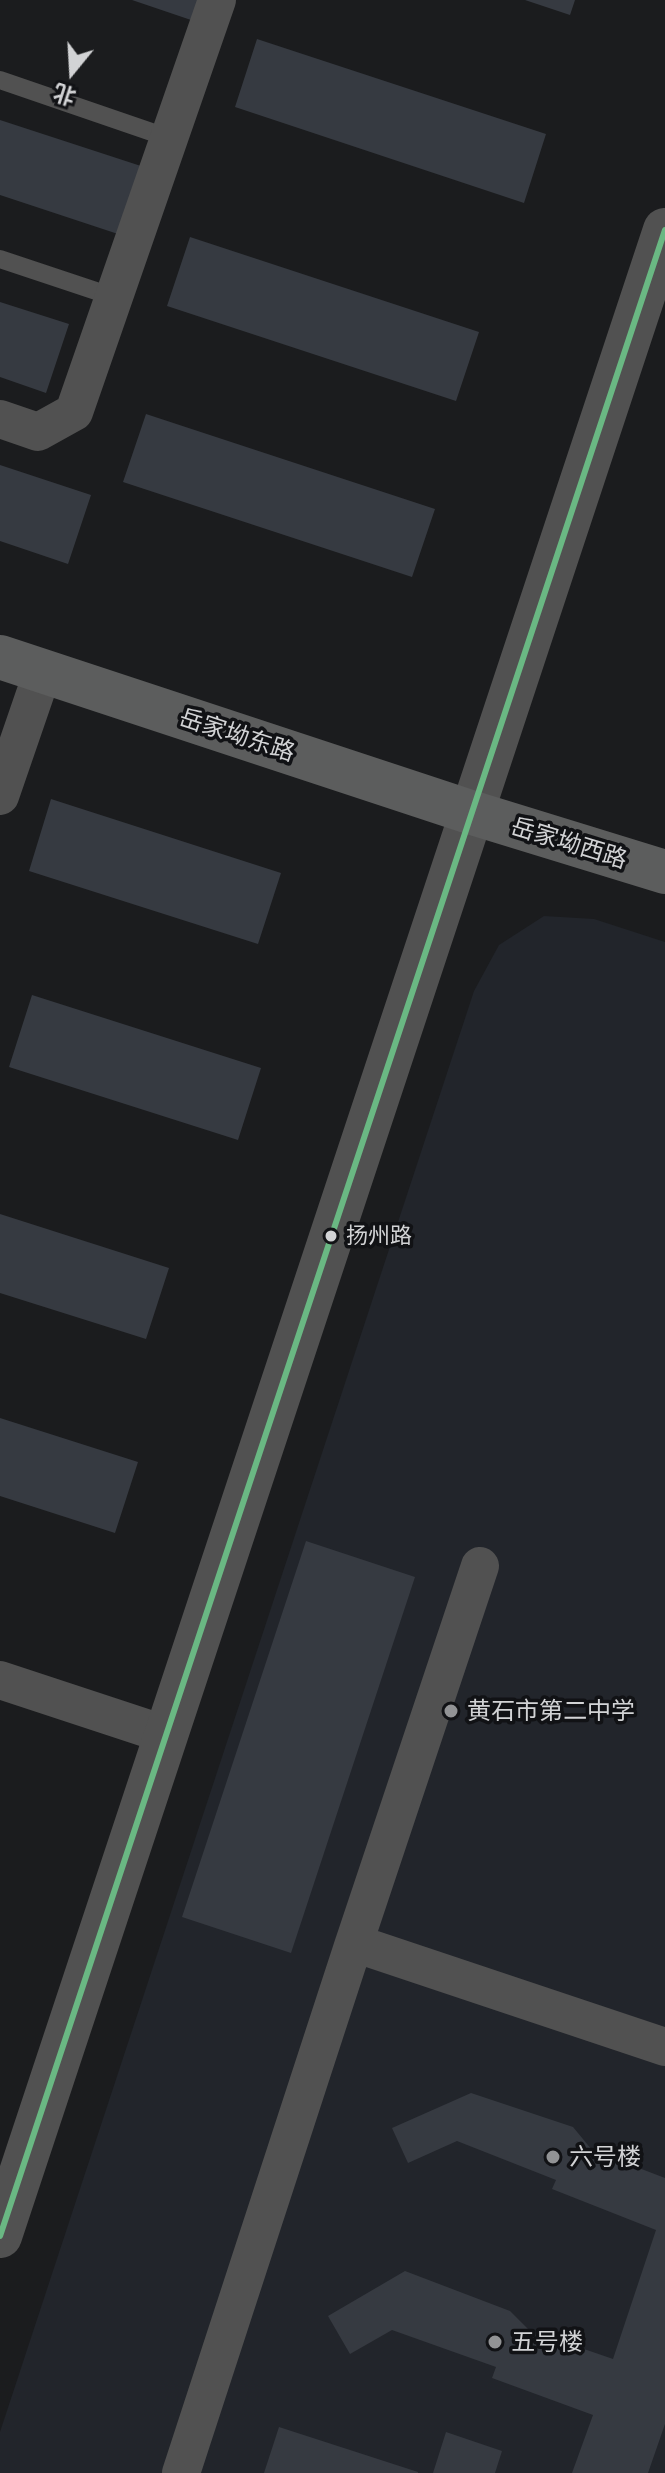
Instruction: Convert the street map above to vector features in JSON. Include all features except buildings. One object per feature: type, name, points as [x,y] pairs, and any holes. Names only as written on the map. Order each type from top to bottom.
[{"type":"main road","name":"岳家坳东路","points":[[0,657],[473,813]]},
{"type":"main road","name":"岳家坳西路","points":[[473,813],[665,872]]},
{"type":"street","points":[[0,419],[38,432],[74,412],[217,0]]},
{"type":"street","points":[[0,2236],[665,230]]},
{"type":"street","points":[[0,796],[43,671]]},
{"type":"street","points":[[181,2473],[480,1566]]},
{"type":"street","points":[[0,1680],[167,1735]]},
{"type":"street","points":[[354,1943],[665,2047]]},
{"type":"lane","points":[[0,80],[169,138]]},
{"type":"lane","points":[[0,259],[114,297]]},
{"type":"shaded area","name":"黄石市第二中学","points":[[544,916],[594,919],[665,942],[665,2473],[0,2473],[0,2432],[474,991],[499,945]]},
{"type":"transit line","points":[[0,2236],[665,230]]},
{"type":"place","name":"扬州路","points":[[331,1236]]},
{"type":"place","name":"黄石市第二中学","points":[[451,1711]]},
{"type":"place","name":"六号楼","points":[[553,2157]]},
{"type":"place","name":"五号楼","points":[[495,2342]]}]
